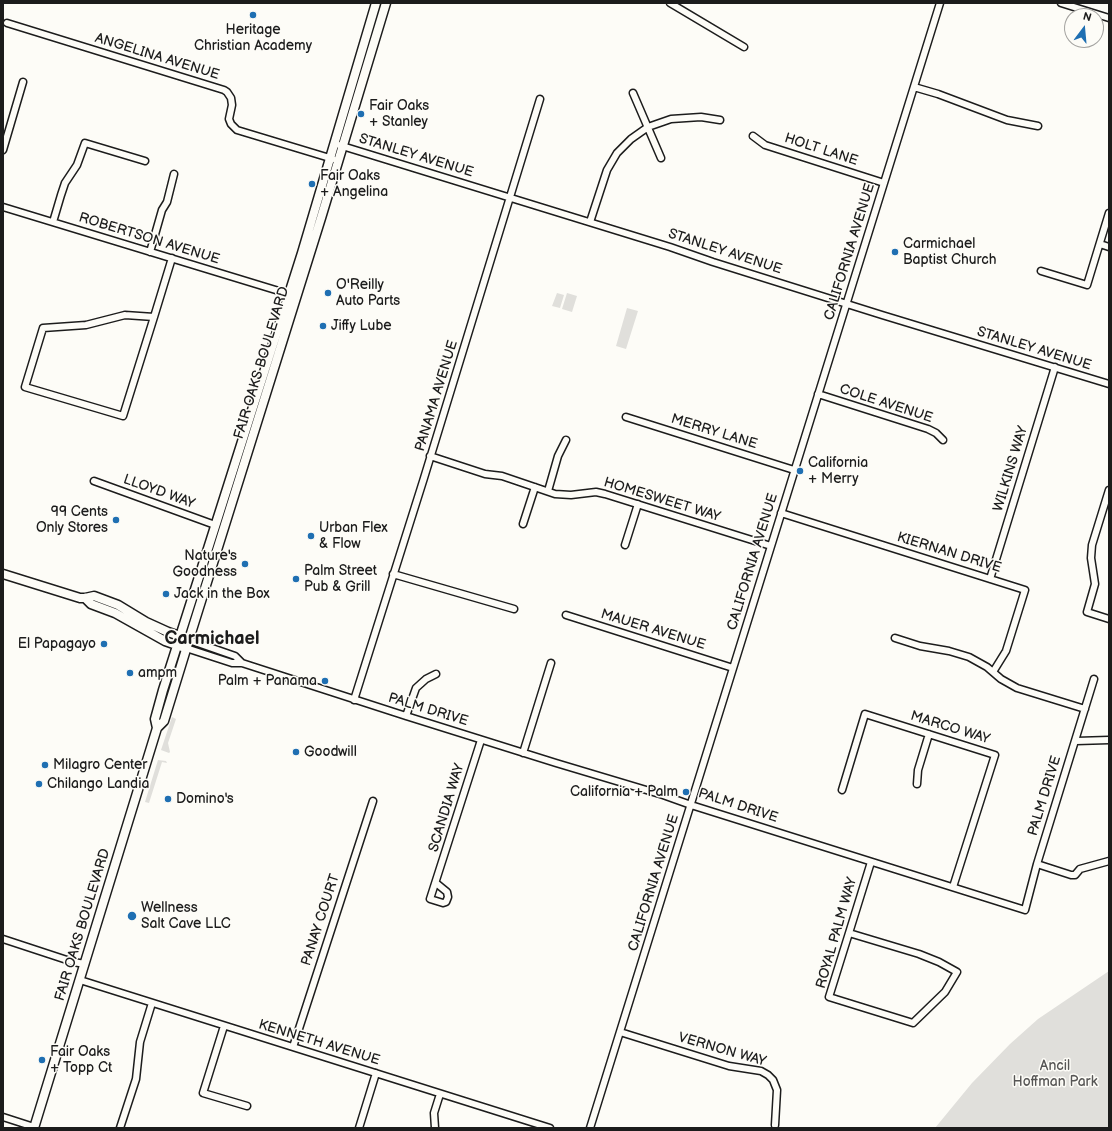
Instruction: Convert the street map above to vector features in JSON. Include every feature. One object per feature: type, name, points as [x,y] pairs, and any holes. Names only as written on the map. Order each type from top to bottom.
[{"type":"main road","name":"FAIR OAKS BOULEVARD","points":[[34,1127],[157,728],[164,721],[221,538],[293,295],[334,143],[376,3]]},
{"type":"main road","points":[[379,27],[376,21],[382,3]]},
{"type":"main road","name":"FAIR OAKS BOULEVARD","points":[[157,728],[155,719],[177,645],[234,468],[339,161],[386,3]]},
{"type":"main road","points":[[221,538],[219,532],[236,475],[234,468]]},
{"type":"main road","points":[[3,574],[85,598],[91,604],[117,613],[165,641],[186,648]]},
{"type":"main road","name":"PALM DRIVE","points":[[85,598],[94,596],[118,605],[146,622],[189,640]]},
{"type":"street","points":[[670,3],[744,47]]},
{"type":"street","name":"CALIFORNIA AVENUE","points":[[590,1128],[940,3]]},
{"type":"street","points":[[1061,3],[1109,18]]},
{"type":"street","name":"ANGELINA AVENUE","points":[[7,23],[224,90],[232,98],[229,119],[231,124],[237,130],[339,161]]},
{"type":"street","points":[[3,150],[22,82]]},
{"type":"street","points":[[914,87],[938,94],[1007,120],[1038,126]]},
{"type":"street","points":[[633,93],[661,158]]},
{"type":"street","name":"PANAMA AVENUE","points":[[354,700],[511,197],[540,99]]},
{"type":"street","points":[[590,222],[603,180],[612,162],[627,142],[648,128],[661,122],[681,117],[700,117],[720,120]]},
{"type":"street","name":"HOLT LANE","points":[[753,136],[765,145],[884,183]]},
{"type":"street","points":[[53,222],[60,195],[77,165],[85,143],[145,161]]},
{"type":"street","name":"STANLEY AVENUE","points":[[334,143],[511,197],[846,304],[1109,384]]},
{"type":"street","points":[[150,252],[162,210],[167,202],[174,174]]},
{"type":"street","name":"ROBERTSON AVENUE","points":[[3,207],[293,295]]},
{"type":"street","points":[[1041,271],[1087,286],[1109,213]]},
{"type":"street","points":[[1100,244],[1109,247]]},
{"type":"street","points":[[154,317],[125,315],[116,316],[86,325],[43,328],[25,386],[123,416],[154,317],[172,258]]},
{"type":"street","name":"WILKINS WAY","points":[[990,579],[1055,367]]},
{"type":"street","name":"COLE AVENUE","points":[[818,394],[928,429],[936,433],[943,440]]},
{"type":"street","name":"MERRY LANE","points":[[626,417],[794,470]]},
{"type":"street","points":[[548,491],[558,456],[566,440]]},
{"type":"street","name":"HOMESWEET WAY","points":[[430,456],[485,474],[502,476],[563,495],[587,492],[601,493],[771,546]]},
{"type":"street","name":"LLOYD WAY","points":[[94,481],[215,525]]},
{"type":"street","points":[[523,524],[535,487]]},
{"type":"street","points":[[1109,490],[1092,545],[1091,558],[1095,584],[1087,612],[1109,619]]},
{"type":"street","points":[[625,544],[638,504]]},
{"type":"street","name":"KIERNAN DRIVE","points":[[781,513],[1025,590],[1006,651],[994,672]]},
{"type":"street","points":[[393,574],[514,609]]},
{"type":"street","name":"MAUER AVENUE","points":[[566,615],[733,668]]},
{"type":"street","points":[[895,638],[920,646],[949,651],[969,657],[1017,688],[1086,709]]},
{"type":"street","name":"PALM DRIVE","points":[[189,640],[235,656],[242,663]]},
{"type":"street","name":"PALM DRIVE","points":[[186,648],[232,663],[242,663],[481,740],[663,794],[691,805],[1025,910],[1037,864],[1076,741],[1109,740]]},
{"type":"street","points":[[523,753],[551,663]]},
{"type":"street","points":[[406,716],[416,688],[426,679],[436,674]]},
{"type":"street","points":[[1076,741],[1094,679]]},
{"type":"street","name":"MARCO WAY","points":[[842,790],[865,714],[995,755],[953,887]]},
{"type":"street","points":[[917,784],[918,770],[929,734]]},
{"type":"street","name":"SCANDIA WAY","points":[[436,883],[481,740]]},
{"type":"street","name":"PANAY COURT","points":[[293,1047],[373,801]]},
{"type":"street","points":[[1037,864],[1075,875],[1080,869],[1109,861]]},
{"type":"street","name":"ROYAL PALM WAY","points":[[849,933],[919,954],[939,962],[957,972],[954,980],[945,992],[913,1024],[829,997],[871,862]]},
{"type":"street","points":[[3,939],[73,962],[85,964]]},
{"type":"street","name":"KENNETH AVENUE","points":[[80,980],[550,1128]]},
{"type":"street","points":[[120,1128],[136,1079],[140,1042],[152,1003]]},
{"type":"street","points":[[224,1026],[203,1093],[247,1106]]},
{"type":"street","name":"VERNON WAY","points":[[620,1032],[729,1066],[757,1071],[768,1075],[773,1080],[777,1090],[775,1125]]},
{"type":"street","points":[[359,1128],[376,1073]]},
{"type":"street","points":[[435,1128],[434,1114],[440,1094]]},
{"type":"street","points":[[3,1117],[34,1127]]},
{"type":"green space","points":[[557,293],[564,295],[560,308],[552,306]]},
{"type":"green space","points":[[567,293],[577,296],[572,312],[562,309]]},
{"type":"green space","points":[[627,308],[638,311],[626,349],[616,346]]},
{"type":"green space","points":[[172,717],[176,719],[168,743],[169,753],[161,750]]},
{"type":"green space","points":[[158,760],[166,761],[167,763],[162,762],[149,803],[145,802]]},
{"type":"green space","name":"Ancil Hoffman Park","points":[[1109,971],[1109,1128],[935,1128],[972,1083],[1010,1044],[1038,1019]]},
{"type":"place","name":"Heritage Christian Academy","points":[[253,15]]},
{"type":"place","name":"Fair Oaks + Stanley","points":[[361,114]]},
{"type":"place","name":"Fair Oaks + Angelina","points":[[312,184]]},
{"type":"place","name":"Carmichael Baptist Church","points":[[895,252]]},
{"type":"place","name":"O'Reilly Auto Parts","points":[[328,293]]},
{"type":"place","name":"Jiffy Lube","points":[[323,326]]},
{"type":"place","name":"California + Merry","points":[[800,471]]},
{"type":"place","name":"99 Cents Only Stores","points":[[116,520]]},
{"type":"place","name":"Urban Flex & Flow","points":[[311,536]]},
{"type":"place","name":"Nature's Goodness","points":[[245,564]]},
{"type":"place","name":"Palm Street Pub & Grill","points":[[296,579]]},
{"type":"place","name":"Jack in the Box","points":[[166,594]]},
{"type":"place","name":"El Papagayo","points":[[104,644]]},
{"type":"place","name":"ampm","points":[[130,673]]},
{"type":"place","name":"Palm + Panama","points":[[325,681]]},
{"type":"place","name":"Goodwill","points":[[296,752]]},
{"type":"place","name":"Milagro Center","points":[[45,765]]},
{"type":"place","name":"Chilango Landia","points":[[39,784]]},
{"type":"place","name":"California + Palm","points":[[686,792]]},
{"type":"place","name":"Domino's","points":[[168,799]]},
{"type":"place","name":"Wellness Salt Cave LLC","points":[[132,916]]},
{"type":"place","name":"Fair Oaks + Topp Ct","points":[[42,1060]]},
{"type":"district","name":"Carmichael","points":[[212,639]]}]
